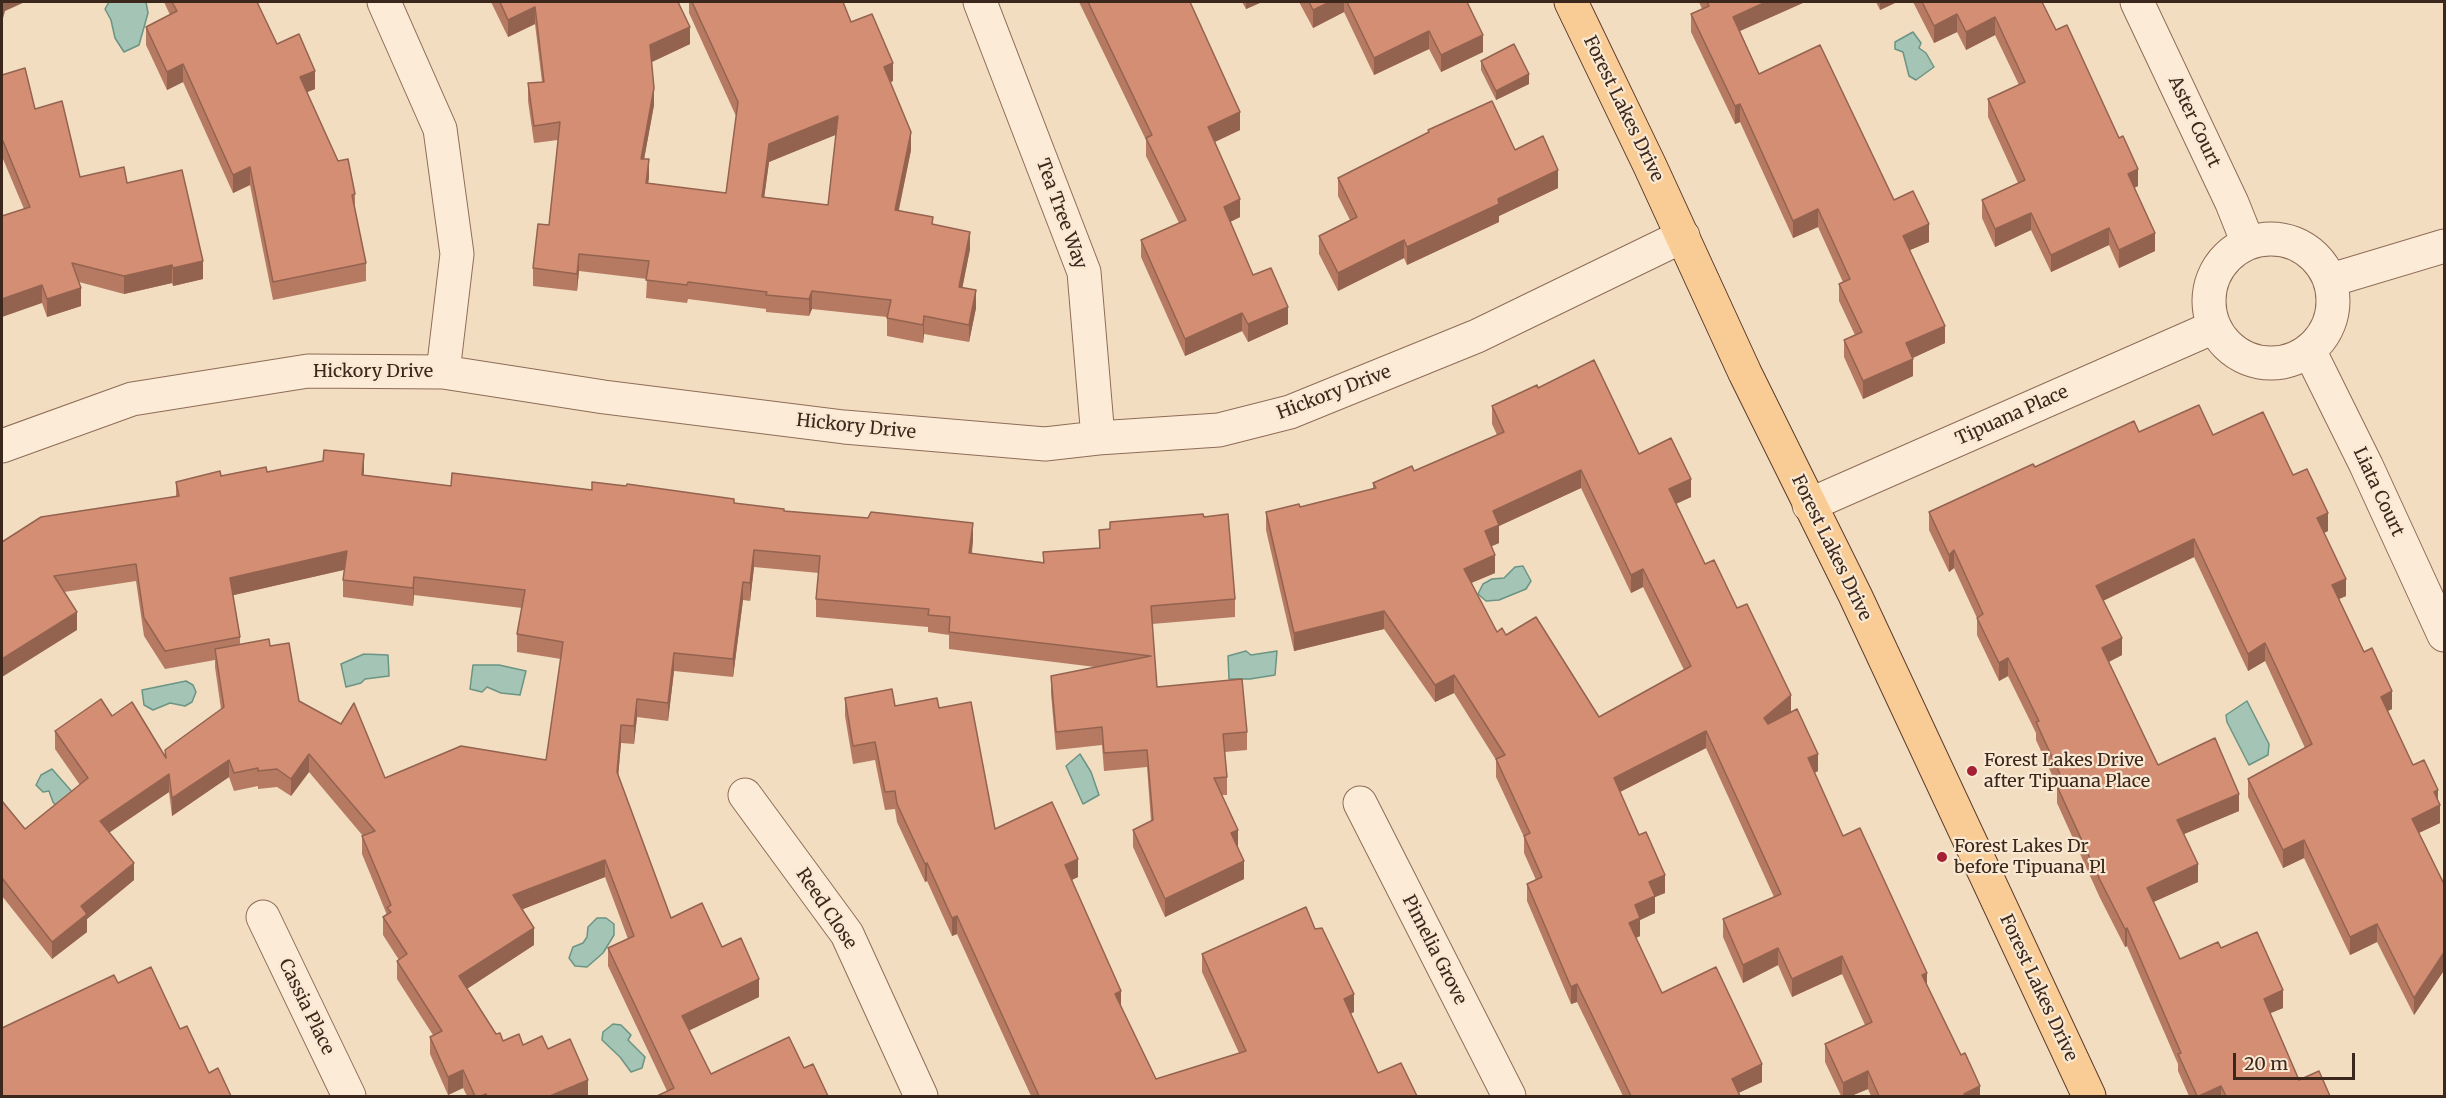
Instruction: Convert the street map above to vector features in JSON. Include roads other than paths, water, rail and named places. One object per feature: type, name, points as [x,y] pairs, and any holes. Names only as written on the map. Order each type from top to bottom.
[{"type":"main road","name":"Forest Lakes Drive","points":[[1571,2],[1683,236],[1745,373],[1855,595],[2089,1096]]},
{"type":"street","points":[[384,2],[440,129],[457,254],[443,372]]},
{"type":"street","name":"Tea Tree Way","points":[[980,2],[1084,272],[1098,438]]},
{"type":"street","name":"Aster Court","points":[[2138,2],[2232,203],[2248,243]]},
{"type":"street","name":"Hickory Drive","points":[[2,446],[132,399],[308,371],[443,372],[604,397],[844,427],[1045,444],[1219,430],[1290,412],[1477,336],[1683,236]]},
{"type":"street","points":[[2268,238],[2290,241],[2310,251],[2324,267],[2331,280],[2334,302],[2330,323],[2318,342],[2289,361],[2267,363],[2246,358],[2228,346],[2214,327],[2209,305],[2211,284],[2229,254],[2248,243],[2268,238]]},
{"type":"street","points":[[2331,280],[2445,246]]},
{"type":"street","name":"Tipuana Place","points":[[1809,505],[2214,327]]},
{"type":"street","name":"Liata Court","points":[[2309,350],[2366,465],[2445,635]]},
{"type":"street","name":"Reed Close","points":[[745,795],[848,934],[921,1096]]},
{"type":"street","name":"Pimelia Grove","points":[[1360,803],[1509,1096]]},
{"type":"street","name":"Cassia Place","points":[[262,917],[350,1096]]},
{"type":"place","name":"Forest Lakes Drive after Tipuana Place","points":[[1972,771]]},
{"type":"place","name":"Forest Lakes Dr before Tipuana Pl","points":[[1942,857]]}]
